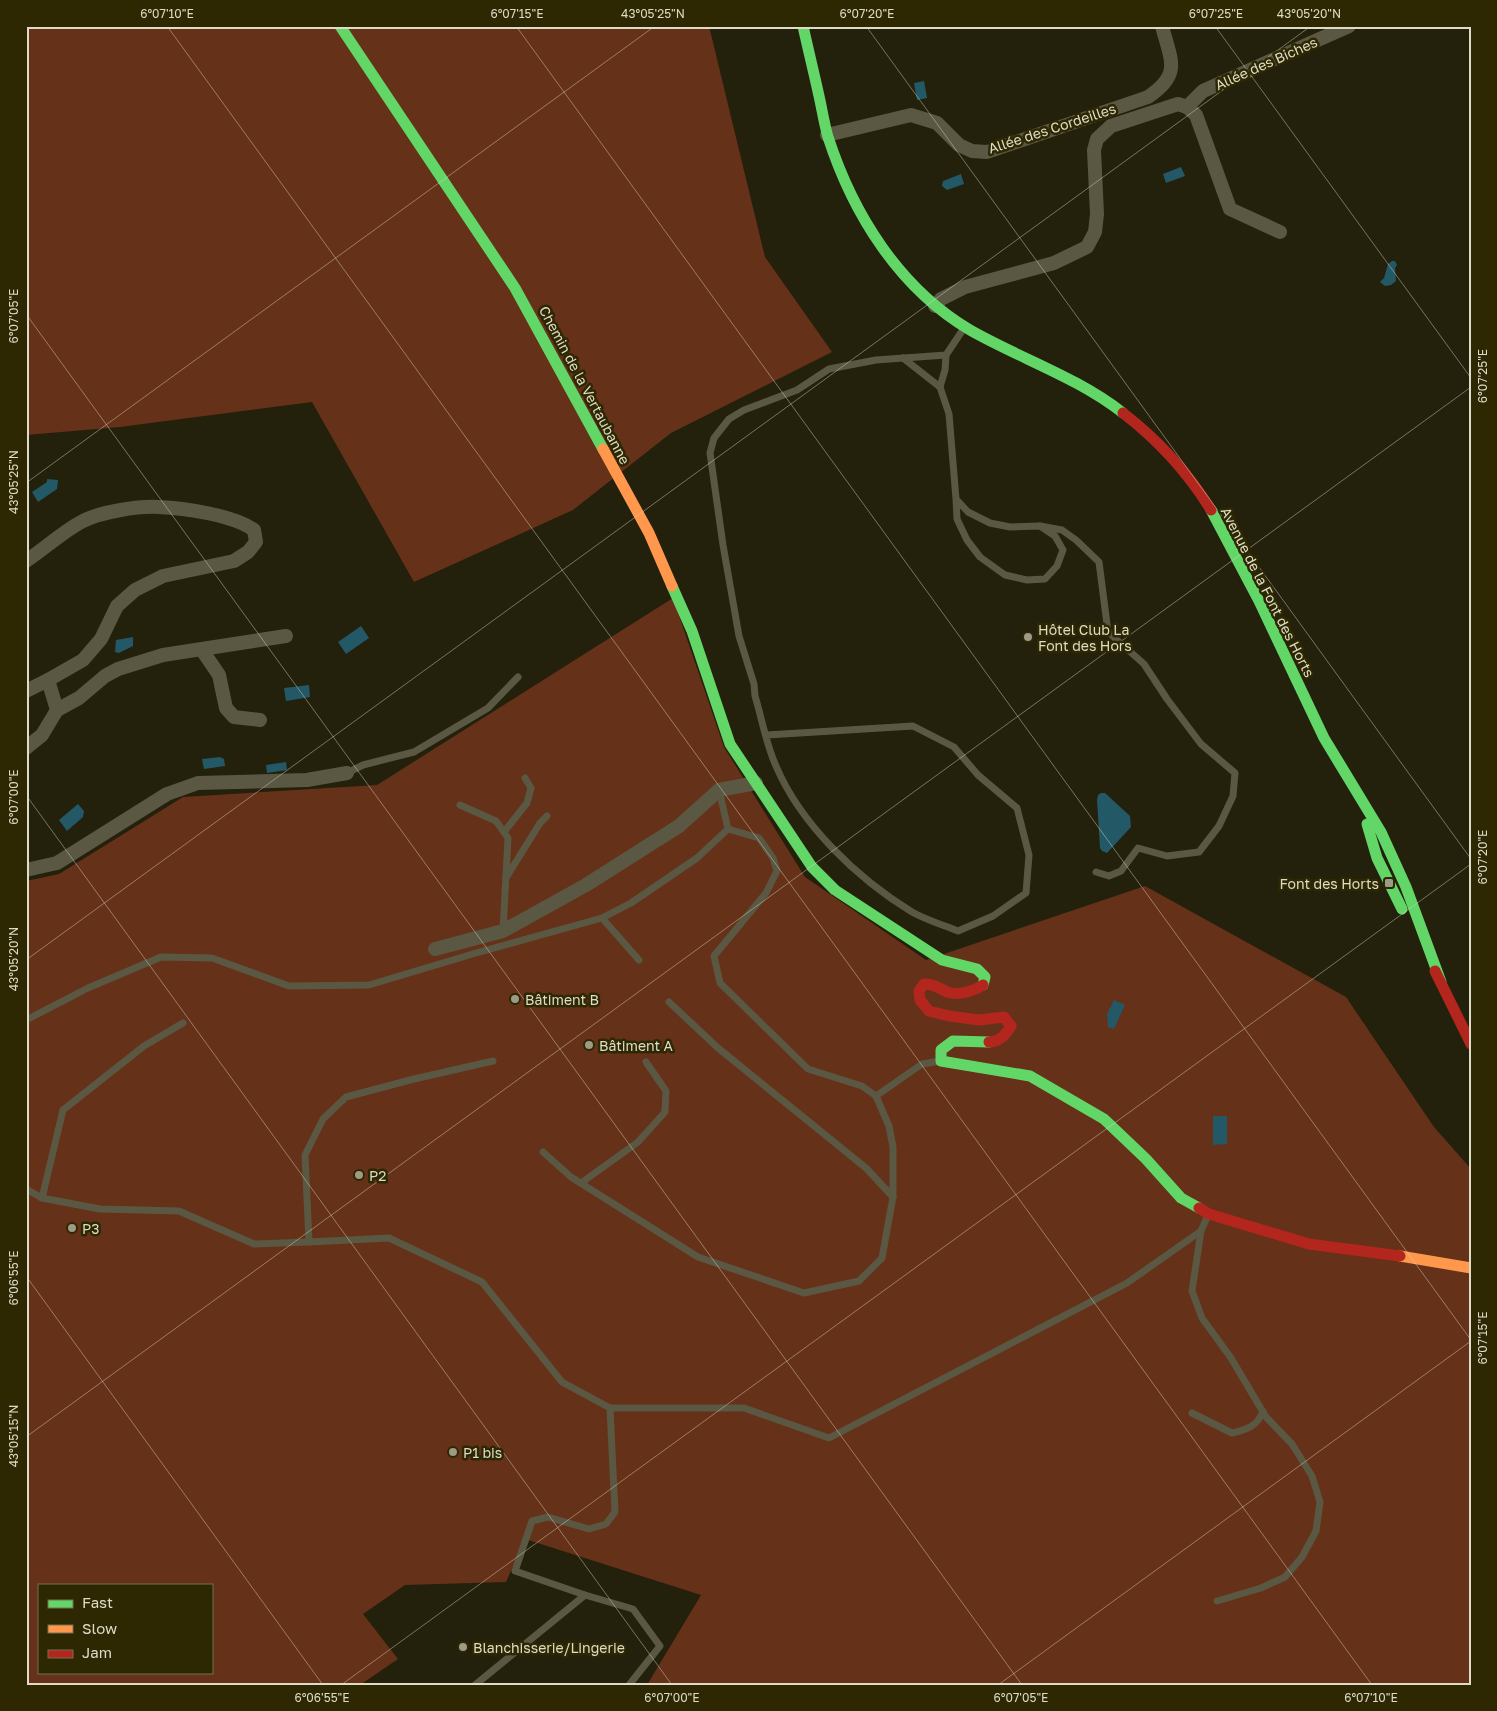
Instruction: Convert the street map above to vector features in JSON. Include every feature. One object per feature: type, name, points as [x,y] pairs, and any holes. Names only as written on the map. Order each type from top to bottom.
[{"type":"street","name":"Chemin de la Vertaubanne","points":[[340,26],[516,288],[649,533],[692,631],[730,744],[812,867],[835,890],[942,960],[977,969],[985,977],[983,986],[973,990],[952,993],[934,983],[924,984],[919,992],[920,1000],[929,1011],[979,1020],[1004,1017],[1011,1026],[1006,1035],[993,1042],[954,1041],[941,1050],[941,1061]]},
{"type":"street","name":"Avenue de la Font des Horts","points":[[803,26],[827,135],[858,209],[888,258],[908,281],[935,306],[964,327],[1084,386],[1117,409],[1145,431],[1176,462],[1205,500],[1225,535],[1316,722],[1358,797],[1377,858],[1388,883],[1441,982],[1471,1044]]},
{"type":"street","name":"Allée des Cordeilles","points":[[827,135],[911,115],[937,123],[959,145],[972,151],[987,152],[1148,97],[1161,88],[1170,77],[1172,63],[1162,26]]},
{"type":"street","name":"Allée des Biches","points":[[1187,107],[1203,91],[1349,26]]},
{"type":"street","points":[[935,306],[941,299],[965,287],[1054,264],[1087,247],[1095,232],[1096,223],[1094,150],[1097,140],[1111,126],[1178,104],[1187,107],[1196,115],[1230,209],[1280,232]]},
{"type":"street","points":[[26,561],[83,521],[112,512],[156,507],[211,514],[245,524],[254,530],[256,542],[248,552],[234,561],[163,576],[135,590],[116,606],[102,639],[83,660],[26,690]]},
{"type":"street","points":[[26,748],[42,735],[57,710],[79,698],[105,676],[118,669],[163,655],[286,636]]},
{"type":"street","points":[[202,650],[219,675],[226,708],[234,717],[260,720]]},
{"type":"street","points":[[48,680],[57,710]]},
{"type":"street","points":[[26,870],[57,863],[167,794],[198,783],[307,780],[347,774]]},
{"type":"street","points":[[435,948],[503,932],[586,885],[679,826],[719,790],[756,783]]},
{"type":"street","points":[[941,1061],[1030,1076],[1104,1119],[1146,1159],[1181,1198],[1209,1214],[1309,1244],[1426,1259],[1471,1268]]},
{"type":"lane","points":[[940,387],[945,370],[946,355],[964,327]]},
{"type":"lane","points":[[767,735],[913,726],[954,747],[978,775],[1017,808],[1029,855],[1026,893],[993,916],[958,931],[913,912],[863,877],[820,834],[790,794],[775,765],[737,627],[723,545],[710,453],[714,438],[729,419],[744,410],[796,390],[829,369],[876,360],[946,355]]},
{"type":"lane","points":[[904,358],[940,387],[949,414],[958,520],[967,540],[980,557],[1005,575],[1027,580],[1045,579],[1058,566],[1063,550],[1055,536],[1040,526]]},
{"type":"lane","points":[[956,499],[968,512],[990,523],[1010,527],[1040,526],[1062,530],[1076,540],[1099,562],[1108,632],[1144,664],[1167,699],[1201,744],[1235,773],[1233,796],[1219,826],[1199,852],[1167,856],[1138,848],[1121,871],[1109,876],[1096,872]]},
{"type":"lane","points":[[347,774],[363,765],[414,752],[488,708],[518,677]]},
{"type":"lane","points":[[504,832],[527,802],[532,788],[525,778]]},
{"type":"lane","points":[[719,790],[728,829]]},
{"type":"lane","points":[[460,805],[496,821],[508,838],[503,932]]},
{"type":"lane","points":[[505,880],[540,823],[547,816]]},
{"type":"lane","points":[[26,1020],[88,988],[161,957],[212,958],[289,986],[369,985],[476,952],[602,918],[630,903],[697,858],[728,829]]},
{"type":"lane","points":[[543,1152],[571,1177],[698,1257],[804,1293],[859,1281],[882,1258],[893,1197],[893,1147],[889,1126],[876,1096],[862,1086],[808,1069],[720,983],[714,956],[766,893],[777,871],[773,858],[759,838],[728,829]]},
{"type":"lane","points":[[602,918],[639,960]]},
{"type":"lane","points":[[668,1002],[718,1048],[866,1168],[893,1197]]},
{"type":"lane","points":[[42,1198],[62,1110],[144,1046],[183,1023]]},
{"type":"lane","points":[[309,1242],[305,1155],[323,1119],[346,1098],[414,1078],[492,1061]]},
{"type":"lane","points":[[876,1096],[922,1064],[941,1061]]},
{"type":"lane","points":[[581,1183],[638,1142],[665,1112],[666,1091],[646,1062]]},
{"type":"lane","points":[[26,1189],[42,1198],[100,1209],[179,1211],[254,1244],[389,1238],[482,1282],[562,1382],[610,1408],[744,1408],[829,1438],[1127,1284],[1201,1231]]},
{"type":"lane","points":[[1209,1214],[1201,1231],[1192,1291],[1202,1318],[1231,1358],[1266,1416],[1292,1444],[1312,1476],[1320,1502],[1316,1531],[1302,1557],[1285,1577],[1261,1588],[1217,1601]]},
{"type":"lane","points":[[610,1408],[616,1512],[606,1524],[589,1529],[548,1517],[532,1521],[515,1571],[585,1595],[634,1608],[660,1646],[630,1685]]},
{"type":"lane","points":[[1192,1413],[1232,1433],[1248,1429],[1255,1424],[1261,1418],[1263,1410]]},
{"type":"lane","points":[[475,1685],[585,1595]]},
{"type":"shaded area","points":[[26,26],[709,26],[765,257],[832,352],[671,433],[573,510],[414,582],[312,402],[120,427],[26,435]]},
{"type":"shaded area","points":[[673,598],[724,747],[805,877],[926,960],[1145,886],[1346,997],[1434,1127],[1471,1169],[1471,1685],[647,1685],[701,1595],[525,1539],[506,1582],[405,1585],[363,1614],[398,1659],[360,1685],[26,1685],[26,881],[59,874],[183,797],[377,785]]},
{"type":"water","points":[[924,81],[927,98],[917,100],[914,83]]},
{"type":"water","points":[[1181,167],[1185,176],[1166,183],[1163,174]]},
{"type":"water","points":[[961,174],[964,184],[947,190],[942,186],[943,181]]},
{"type":"water","points":[[1395,261],[1397,265],[1395,268],[1396,281],[1391,285],[1385,286],[1380,282],[1384,278],[1388,264]]},
{"type":"water","points":[[47,479],[58,480],[57,489],[38,502],[32,492],[47,482]]},
{"type":"water","points":[[361,626],[369,638],[346,654],[338,642]]},
{"type":"water","points":[[133,637],[133,646],[119,653],[115,652],[116,640]]},
{"type":"water","points":[[309,685],[310,697],[286,701],[284,688]]},
{"type":"water","points":[[220,757],[224,759],[225,766],[204,769],[202,759]]},
{"type":"water","points":[[286,762],[287,770],[267,773],[266,765]]},
{"type":"water","points":[[1105,793],[1130,816],[1131,827],[1107,853],[1100,848],[1097,800],[1098,795]]},
{"type":"water","points":[[78,804],[84,811],[83,817],[67,831],[59,820]]},
{"type":"water","points":[[1114,1000],[1125,1005],[1114,1029],[1108,1027],[1107,1014]]},
{"type":"water","points":[[1213,1116],[1227,1116],[1227,1144],[1213,1145]]},
{"type":"traffic: fast","points":[[340,26],[515,288],[603,449]]},
{"type":"traffic: fast","points":[[803,26],[828,137],[838,166],[865,221],[900,271],[921,293],[970,330],[1087,389],[1123,413]]},
{"type":"traffic: fast","points":[[1211,510],[1259,601],[1324,738],[1381,832],[1406,887],[1441,982]]},
{"type":"traffic: fast","points":[[672,586],[692,631],[730,744],[812,867],[835,890],[942,960],[977,969],[985,977],[983,985]]},
{"type":"traffic: fast","points":[[1367,824],[1377,858],[1402,909]]},
{"type":"traffic: fast","points":[[989,1042],[953,1041],[941,1050],[941,1061],[1030,1076],[1104,1119],[1146,1159],[1181,1198],[1199,1208]]},
{"type":"traffic: slow","points":[[603,449],[649,533],[672,586]]},
{"type":"traffic: slow","points":[[1400,1256],[1471,1268]]},
{"type":"traffic: jam","points":[[1123,413],[1148,434],[1182,469],[1211,510]]},
{"type":"traffic: jam","points":[[1435,971],[1471,1044]]},
{"type":"traffic: jam","points":[[983,985],[971,991],[952,993],[934,985],[924,984],[919,991],[920,1000],[929,1011],[979,1020],[1004,1017],[1011,1026],[1005,1035],[993,1042],[989,1042]]},
{"type":"traffic: jam","points":[[1199,1208],[1209,1214],[1309,1244],[1400,1256]]},
{"type":"place","name":"Hôtel Club La Font des Hors","points":[[1028,637]]},
{"type":"place","name":"Font des Horts","points":[[1389,883]]},
{"type":"place","name":"Bâtiment B","points":[[515,999]]},
{"type":"place","name":"Bâtiment A","points":[[589,1045]]},
{"type":"place","name":"P2","points":[[359,1175]]},
{"type":"place","name":"P3","points":[[72,1228]]},
{"type":"place","name":"P1 bis","points":[[453,1452]]},
{"type":"place","name":"Blanchisserie/Lingerie","points":[[463,1647]]}]
